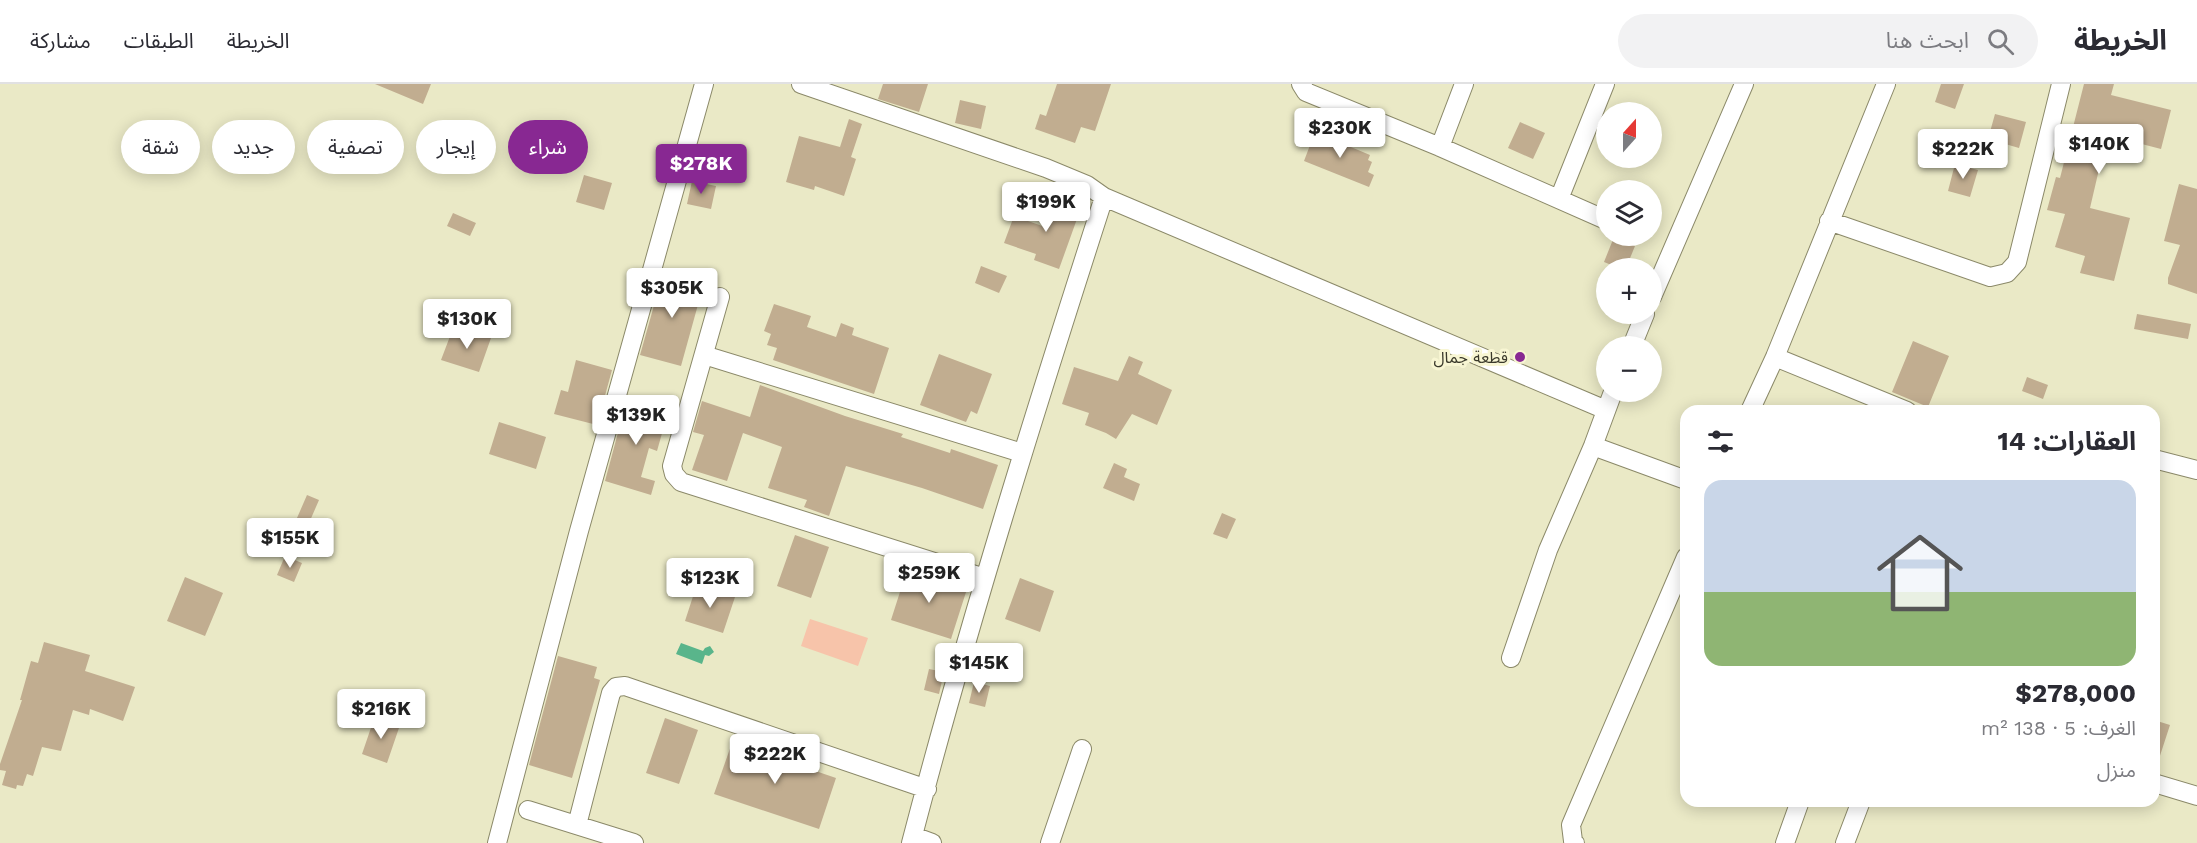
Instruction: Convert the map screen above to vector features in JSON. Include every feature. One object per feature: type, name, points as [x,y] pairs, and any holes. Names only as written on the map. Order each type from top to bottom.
[{"type":"street","points":[[497,843],[579,531],[704,84]]},
{"type":"street","points":[[801,84],[1046,168],[1087,185],[1104,197],[1606,410]]},
{"type":"street","points":[[1301,84],[1306,92],[1440,147],[1596,216]]},
{"type":"street","points":[[1440,147],[1464,84]]},
{"type":"street","points":[[1559,199],[1605,84]]},
{"type":"street","points":[[1662,274],[1744,84]]},
{"type":"street","points":[[1753,405],[1886,84]]},
{"type":"street","points":[[1829,221],[1990,277],[2007,273],[2017,262],[2061,84]]},
{"type":"street","points":[[932,843],[912,839],[1022,453],[1104,197]]},
{"type":"street","points":[[720,297],[672,466],[674,474],[681,482],[985,578]]},
{"type":"street","points":[[704,355],[1022,453]]},
{"type":"street","points":[[1774,357],[1892,405]]},
{"type":"street","points":[[1511,658],[1548,550],[1593,446],[1609,402]]},
{"type":"street","points":[[1593,446],[1680,478]]},
{"type":"street","points":[[2160,461],[2197,470]]},
{"type":"street","points":[[1575,843],[1571,825],[1680,571]]},
{"type":"street","points":[[577,825],[611,693],[616,687],[625,686],[927,789]]},
{"type":"street","points":[[1050,843],[1082,748]]},
{"type":"street","points":[[2160,785],[2197,796]]},
{"type":"street","points":[[1785,843],[1798,807]]},
{"type":"street","points":[[1845,843],[1859,807]]},
{"type":"street","points":[[528,810],[634,843]]},
{"type":"shaded area","points":[[810,619],[868,638],[858,666],[801,646]]},
{"type":"shaded area","points":[[681,643],[703,651],[710,646],[714,652],[709,656],[705,655],[702,664],[676,654]]},
{"type":"building","points":[[375,84],[431,84],[423,104]]},
{"type":"building","points":[[883,84],[928,84],[919,112],[878,99]]},
{"type":"building","points":[[1057,84],[1111,84],[1095,131],[1081,127],[1075,143],[1035,129],[1040,114],[1046,116]]},
{"type":"building","points":[[1941,84],[1964,84],[1955,109],[1935,102]]},
{"type":"building","points":[[2084,84],[2114,84],[2111,95],[2171,110],[2161,149],[2107,135],[2090,208],[2130,218],[2114,281],[2080,273],[2085,256],[2055,247],[2065,214],[2047,210],[2056,177],[2060,178]]},
{"type":"building","points":[[960,100],[986,106],[981,129],[955,123]]},
{"type":"building","points":[[1995,114],[2026,122],[2019,148],[1988,139]]},
{"type":"building","points":[[849,119],[862,124],[851,157],[856,159],[844,196],[815,186],[814,190],[786,182],[799,136],[840,147]]},
{"type":"building","points":[[1520,122],[1545,133],[1533,159],[1508,148]]},
{"type":"building","points":[[1315,132],[1370,155],[1368,160],[1372,162],[1368,172],[1374,175],[1369,187],[1304,161]]},
{"type":"building","points":[[1955,164],[1978,170],[1970,197],[1948,191]]},
{"type":"building","points":[[584,175],[612,183],[604,210],[576,202]]},
{"type":"building","points":[[692,181],[716,186],[711,209],[687,204]]},
{"type":"building","points":[[2179,184],[2197,189],[2197,294],[2168,284],[2180,245],[2164,241]]},
{"type":"building","points":[[1056,196],[1082,205],[1059,269],[1034,260],[1036,254],[1004,243],[1014,216],[1045,227]]},
{"type":"building","points":[[453,213],[476,223],[470,236],[447,226]]},
{"type":"building","points":[[1610,246],[1635,246],[1630,258],[1606,258]]},
{"type":"building","points":[[981,266],[1007,276],[999,293],[975,283]]},
{"type":"building","points":[[664,270],[704,283],[681,366],[640,355]]},
{"type":"building","points":[[774,304],[811,316],[807,327],[836,337],[841,323],[854,328],[852,335],[889,348],[874,394],[773,360],[777,348],[767,345],[771,334],[764,331]]},
{"type":"building","points":[[2137,314],[2191,324],[2188,339],[2134,329]]},
{"type":"building","points":[[452,331],[467,336],[469,331],[491,338],[479,372],[441,360]]},
{"type":"building","points":[[1913,341],[1949,356],[1929,405],[1923,405],[1892,392]]},
{"type":"building","points":[[939,354],[992,374],[977,414],[971,411],[966,422],[920,405]]},
{"type":"building","points":[[1129,356],[1143,362],[1138,374],[1172,390],[1157,425],[1132,414],[1116,439],[1085,425],[1089,413],[1062,404],[1074,367],[1118,381]]},
{"type":"building","points":[[576,360],[612,370],[597,425],[554,414],[561,390],[568,392]]},
{"type":"building","points":[[2027,377],[2048,385],[2043,399],[2022,391]]},
{"type":"building","points":[[760,385],[903,434],[901,437],[950,453],[951,449],[998,465],[983,509],[846,466],[829,516],[804,507],[807,500],[768,488],[782,447],[743,433],[727,481],[692,470],[704,435],[693,432],[702,401],[750,417]]},
{"type":"building","points":[[627,399],[668,412],[657,451],[649,448],[641,477],[655,481],[651,495],[605,481]]},
{"type":"building","points":[[499,422],[546,437],[536,469],[489,454]]},
{"type":"building","points":[[1114,463],[1127,469],[1124,477],[1140,484],[1134,501],[1103,488]]},
{"type":"building","points":[[307,495],[319,500],[299,546],[287,541]]},
{"type":"building","points":[[1222,513],[1236,519],[1227,539],[1213,534]]},
{"type":"building","points":[[795,535],[829,547],[811,598],[777,586]]},
{"type":"building","points":[[285,556],[302,563],[294,582],[277,575]]},
{"type":"building","points":[[907,570],[967,589],[951,639],[891,620]]},
{"type":"building","points":[[185,577],[223,593],[205,636],[167,621]]},
{"type":"building","points":[[1020,578],[1054,591],[1040,632],[1005,619]]},
{"type":"building","points":[[697,584],[735,597],[723,633],[685,621]]},
{"type":"building","points":[[44,642],[90,655],[85,671],[135,687],[123,721],[90,709],[89,715],[73,710],[61,751],[42,747],[33,776],[27,774],[23,786],[17,785],[16,789],[2,785],[6,771],[0,770],[0,764],[22,700],[20,700],[31,661],[38,663]]},
{"type":"building","points":[[558,656],[597,667],[594,678],[600,680],[572,778],[529,765]]},
{"type":"building","points":[[929,669],[944,672],[939,694],[924,690]]},
{"type":"building","points":[[974,682],[990,686],[985,707],[969,703]]},
{"type":"building","points":[[375,716],[400,725],[387,763],[362,754]]},
{"type":"building","points":[[665,718],[698,730],[679,784],[646,773]]},
{"type":"building","points":[[2160,722],[2170,725],[2160,756]]},
{"type":"building","points":[[733,740],[764,751],[763,753],[836,778],[819,829],[714,794]]},
{"type":"place","name":"قطعة جمال","points":[[1520,357]]}]
